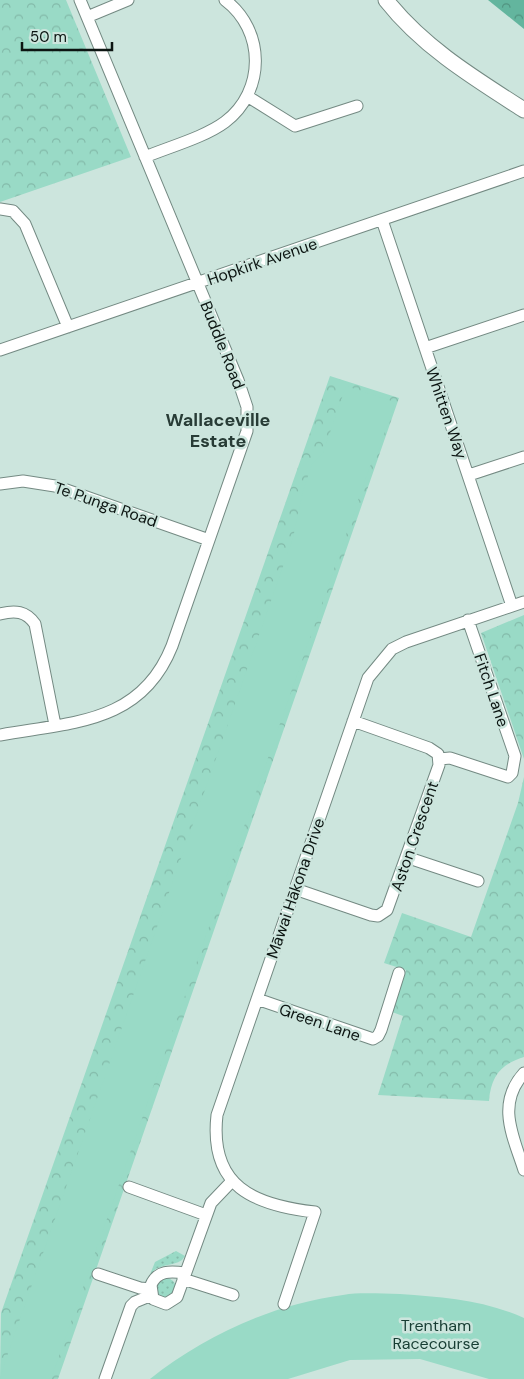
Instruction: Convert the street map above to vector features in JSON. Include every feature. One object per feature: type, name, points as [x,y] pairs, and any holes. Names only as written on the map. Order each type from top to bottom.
[{"type":"street","name":"Buddle Road","points":[[0,735],[55,725],[116,710],[132,701],[151,683],[166,660],[244,443],[247,420],[244,395],[80,0]]},
{"type":"street","points":[[87,17],[128,0]]},
{"type":"street","points":[[145,157],[223,123],[237,110],[247,96],[256,70],[255,48],[246,23],[225,0]]},
{"type":"street","points":[[386,0],[413,30],[448,60],[524,110]]},
{"type":"street","points":[[247,96],[295,126],[357,106]]},
{"type":"street","name":"Hopkirk Avenue","points":[[0,350],[524,171]]},
{"type":"street","points":[[0,209],[13,212],[25,224],[68,327]]},
{"type":"street","name":"Whitten Way","points":[[382,220],[512,606]]},
{"type":"street","points":[[425,348],[524,315]]},
{"type":"street","points":[[469,475],[524,457]]},
{"type":"street","name":"Te Punga Road","points":[[0,484],[22,481],[55,486],[209,540]]},
{"type":"street","name":"Māwai Hākona Drive","points":[[284,1304],[315,1212],[277,1207],[263,1202],[232,1181],[217,1152],[217,1115],[368,678],[392,649],[468,620],[524,602]]},
{"type":"street","points":[[0,614],[21,612],[31,618],[35,624],[55,725]]},
{"type":"street","name":"Fitch Lane","points":[[440,760],[450,758],[508,777],[514,766],[515,756],[468,620]]},
{"type":"street","name":"Aston Crescent","points":[[295,889],[378,916],[388,910],[440,760],[438,754],[429,748],[353,721]]},
{"type":"street","points":[[406,857],[478,881]]},
{"type":"street","name":"Green Lane","points":[[257,999],[373,1039],[378,1036],[399,973]]},
{"type":"street","points":[[524,1073],[512,1089],[508,1105],[510,1125],[524,1170]]},
{"type":"street","points":[[98,1274],[151,1292],[160,1303],[170,1302],[177,1297],[206,1214],[215,1198],[232,1181]]},
{"type":"street","points":[[129,1187],[206,1214]]},
{"type":"street","points":[[105,1379],[131,1306],[151,1292],[153,1280],[163,1272],[184,1276],[233,1296]]},
{"type":"green space","points":[[0,0],[66,0],[131,157],[0,202]]},
{"type":"green space","points":[[488,0],[524,0],[524,29]]},
{"type":"green space","points":[[330,376],[399,398],[58,1379],[0,1379],[1,1313]]},
{"type":"green space","points":[[346,386],[395,402],[376,458],[370,466],[51,1379],[0,1379],[293,538],[303,491],[312,464],[323,453]]},
{"type":"green space","points":[[524,615],[524,759],[481,633]]},
{"type":"green space","points":[[524,777],[524,1057],[509,1063],[499,1072],[492,1085],[489,1101],[378,1095],[403,1016],[392,1012],[406,970],[384,963],[402,913],[471,937],[518,803]]},
{"type":"green space","points":[[176,1251],[185,1256],[182,1260],[156,1269],[149,1277],[155,1262]]},
{"type":"green space","points":[[166,1278],[173,1281],[176,1288],[173,1295],[166,1298],[159,1295],[156,1288],[159,1281]]},
{"type":"green space","name":"Trentham Racecourse","points":[[364,1293],[400,1294],[479,1303],[524,1318],[524,1379],[489,1379],[420,1359],[350,1360],[288,1379],[150,1379],[171,1363],[216,1336],[265,1314],[317,1299],[343,1295]]},
{"type":"district","name":"Wallaceville Estate","points":[[218,430]]}]
